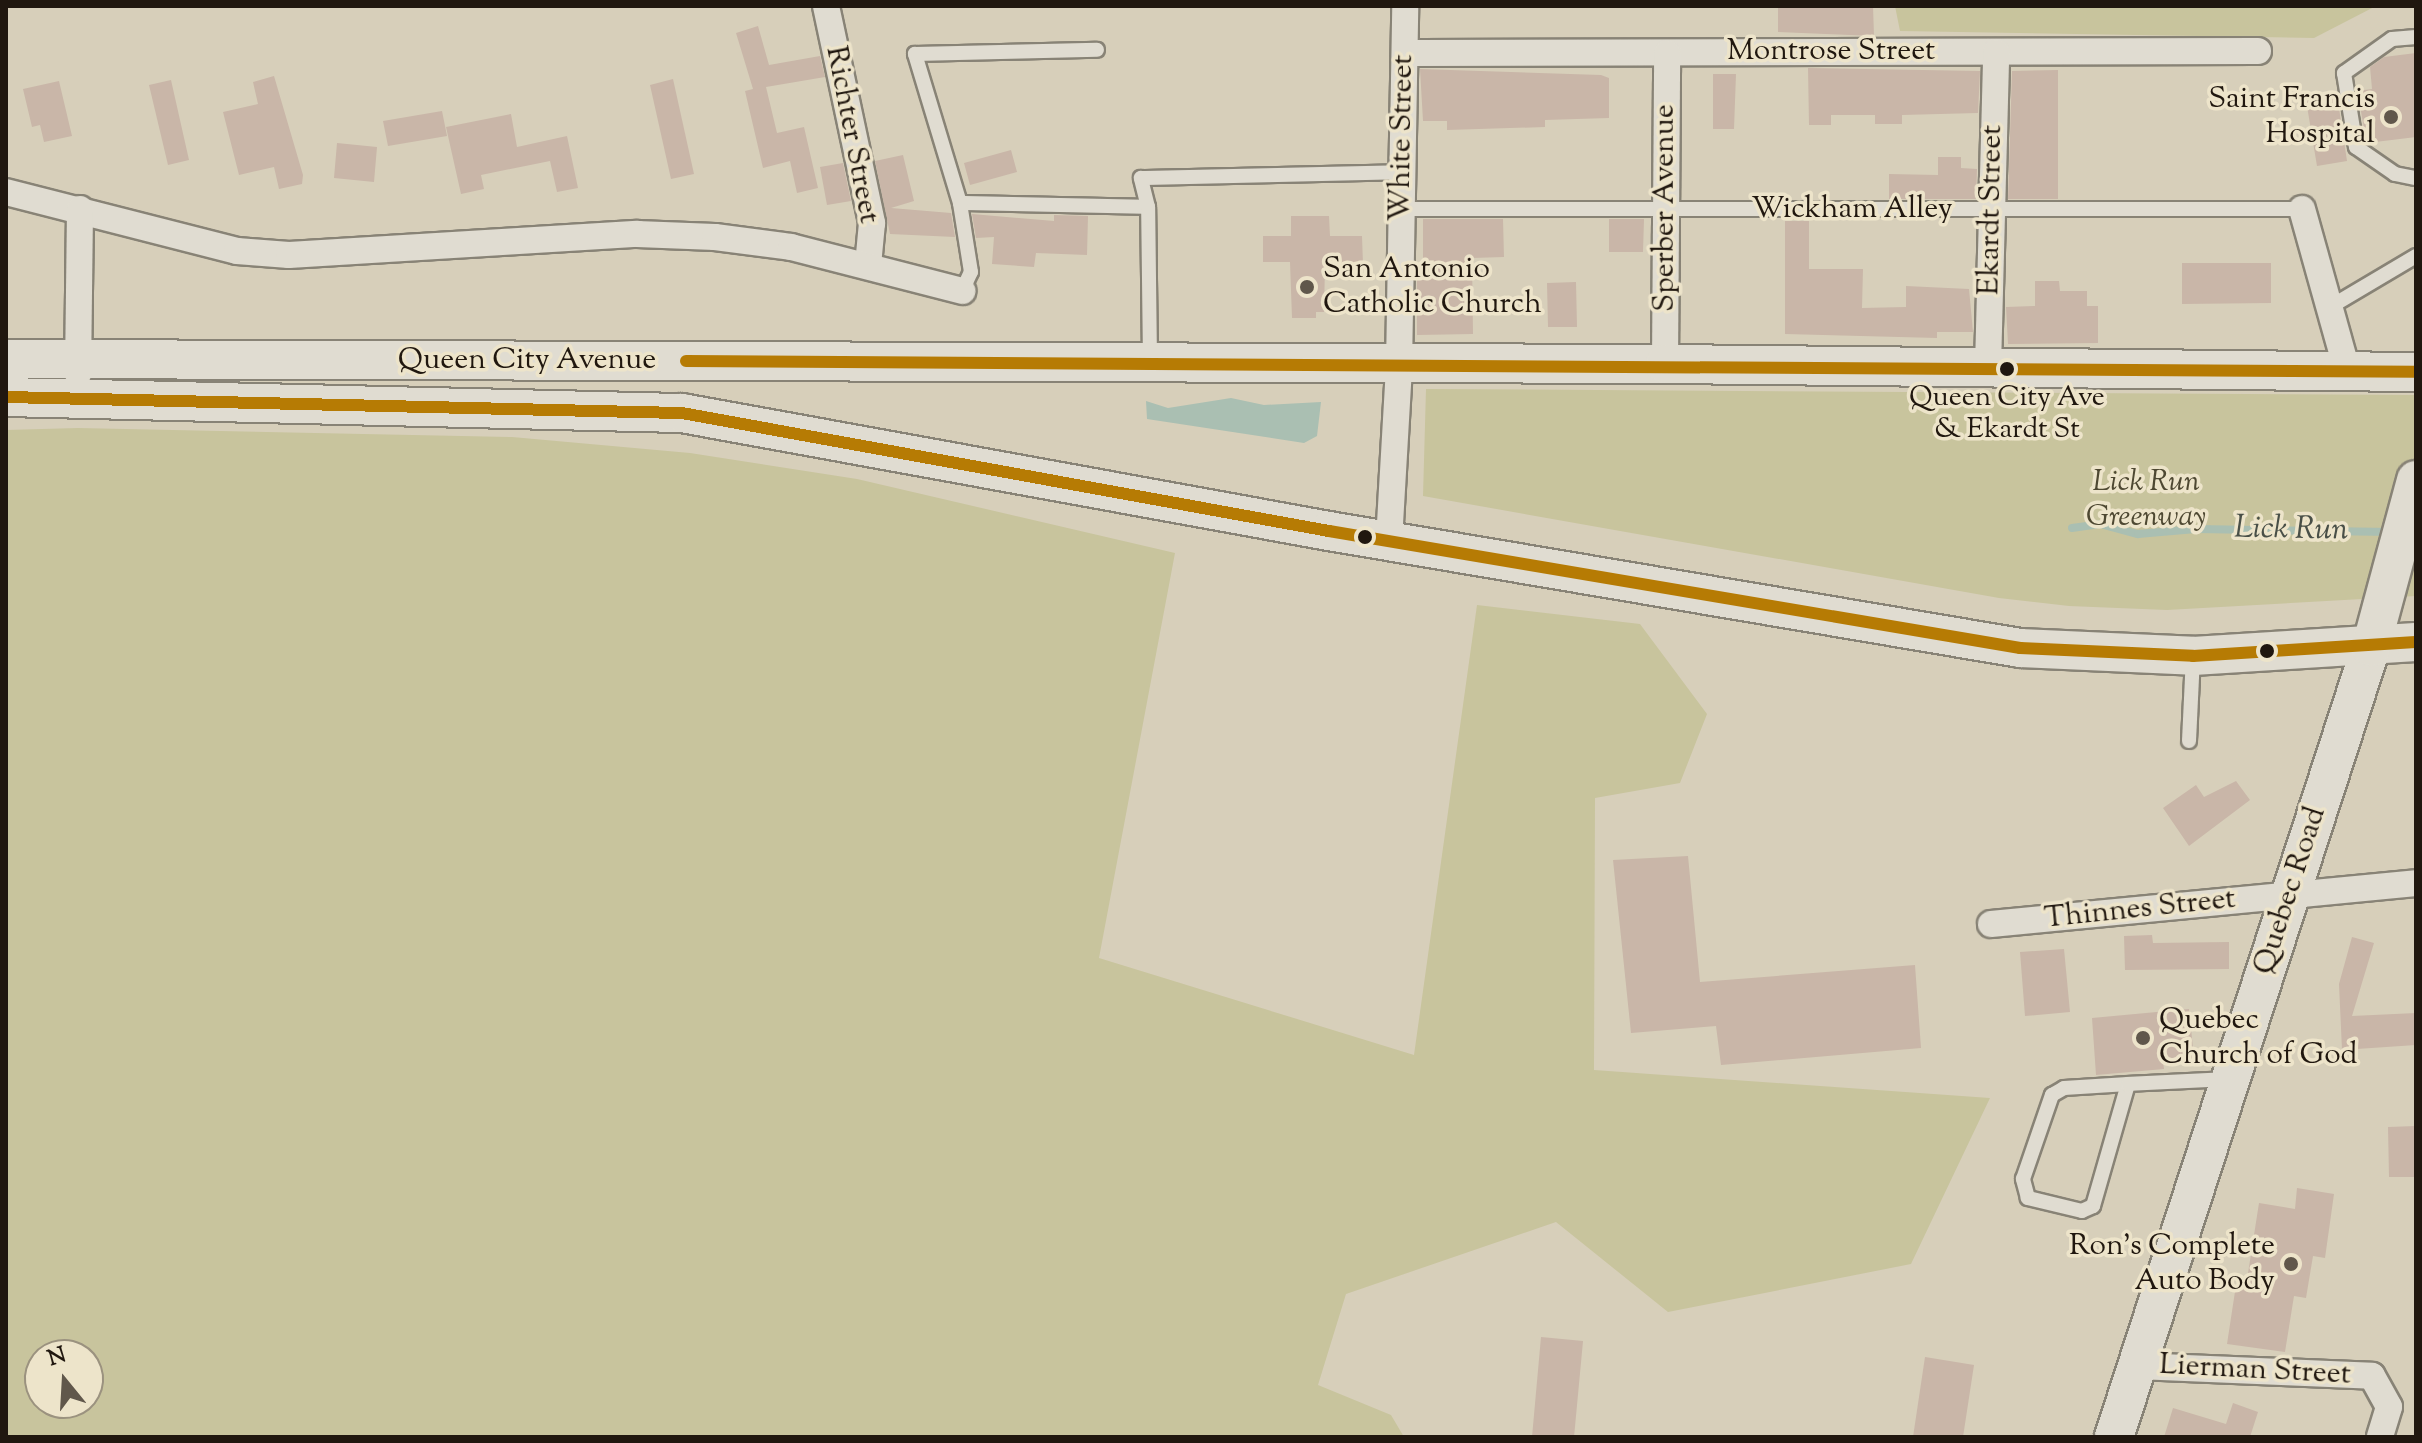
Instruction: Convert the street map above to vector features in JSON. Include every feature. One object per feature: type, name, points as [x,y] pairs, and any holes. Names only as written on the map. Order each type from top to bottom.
[{"type":"main road","name":"Queen City Avenue","points":[[6,359],[1399,366],[1665,364],[2416,372]]},
{"type":"main road","points":[[6,397],[682,413],[1389,541],[2020,648],[2193,656],[2416,642]]},
{"type":"main road","name":"Quebec Road","points":[[2114,1437],[2371,647],[2413,492]]},
{"type":"street","name":"Richter Street","points":[[826,6],[872,223],[868,265]]},
{"type":"street","name":"White Street","points":[[1389,541],[1399,366],[1405,6]]},
{"type":"street","name":"Montrose Street","points":[[1405,53],[2258,51]]},
{"type":"street","name":"Ekardt Street","points":[[1988,367],[1996,52]]},
{"type":"street","name":"Sperber Avenue","points":[[1665,364],[1667,53]]},
{"type":"street","points":[[6,192],[80,209],[185,241],[276,254],[637,234],[791,247],[962,291]]},
{"type":"street","points":[[78,398],[80,209]]},
{"type":"street","points":[[2302,209],[2347,370]]},
{"type":"street","name":"Thinnes Street","points":[[1991,924],[2416,883]]},
{"type":"street","name":"Lierman Street","points":[[2137,1366],[2372,1376],[2389,1407],[2380,1437]]},
{"type":"lane","points":[[2416,37],[2392,39],[2344,73],[2356,147],[2395,174],[2416,178]]},
{"type":"lane","points":[[962,291],[971,272],[960,203],[915,54],[1097,50]]},
{"type":"lane","points":[[1150,364],[1148,207],[1141,178],[1403,172]]},
{"type":"lane","points":[[960,203],[1148,207]]},
{"type":"lane","name":"Wickham Alley","points":[[1402,209],[2302,209]]},
{"type":"lane","points":[[2330,307],[2416,256]]},
{"type":"lane","points":[[2189,741],[2193,656]]},
{"type":"lane","points":[[2128,1084],[2093,1206],[2082,1211],[2028,1198],[2023,1179],[2052,1095],[2064,1088],[2128,1084],[2231,1079]]},
{"type":"green space","points":[[1895,6],[2376,6],[2314,38],[1900,31]]},
{"type":"green space","name":"Lick Run Greenway","points":[[1426,389],[2416,395],[2416,596],[2167,610],[2069,606],[1999,598],[1423,496]]},
{"type":"green space","points":[[78,428],[512,437],[690,453],[857,479],[1175,553],[1099,958],[1414,1055],[1477,605],[1640,624],[1707,714],[1680,783],[1595,798],[1594,1070],[1990,1098],[1911,1264],[1668,1312],[1556,1222],[1346,1294],[1318,1385],[1391,1415],[1404,1437],[6,1437],[6,430]]},
{"type":"shaded area","points":[[1231,398],[1264,405],[1321,402],[1317,436],[1304,443],[1147,419],[1146,401],[1168,408]]},
{"type":"building","points":[[1778,6],[1873,6],[1874,36],[1778,32]]},
{"type":"building","points":[[758,26],[769,65],[820,56],[825,77],[766,87],[777,133],[804,127],[818,188],[797,193],[790,161],[763,168],[745,91],[753,89],[736,33]]},
{"type":"building","name":"Saint Francis Hospital","points":[[2416,53],[2416,137],[2367,143],[2357,91],[2372,89],[2370,67],[2384,57]]},
{"type":"building","points":[[1808,68],[1980,71],[1978,113],[1902,115],[1902,124],[1875,124],[1875,115],[1831,115],[1831,125],[1809,125]]},
{"type":"building","points":[[1420,69],[1601,75],[1609,78],[1609,118],[1545,120],[1545,127],[1447,130],[1447,121],[1423,121]]},
{"type":"building","points":[[2058,70],[2058,199],[2008,199],[2012,71]]},
{"type":"building","points":[[1713,74],[1736,74],[1734,129],[1713,129]]},
{"type":"building","points":[[274,76],[303,175],[302,184],[279,189],[274,167],[239,175],[223,112],[258,104],[253,82]]},
{"type":"building","points":[[673,79],[694,174],[671,179],[650,85]]},
{"type":"building","points":[[171,80],[189,160],[168,165],[149,85]]},
{"type":"building","points":[[59,81],[72,136],[44,142],[40,125],[32,127],[23,89]]},
{"type":"building","points":[[2337,95],[2347,161],[2317,166],[2306,100]]},
{"type":"building","points":[[442,111],[447,136],[388,146],[383,121]]},
{"type":"building","points":[[511,114],[517,147],[567,136],[578,188],[557,192],[550,161],[481,175],[484,189],[461,194],[446,127]]},
{"type":"building","points":[[337,143],[377,147],[374,182],[334,178]]},
{"type":"building","points":[[1011,150],[1017,172],[970,185],[964,163]]},
{"type":"building","points":[[903,155],[914,201],[891,208],[951,213],[955,237],[890,234],[875,161]]},
{"type":"building","points":[[1938,157],[1961,157],[1961,168],[1977,169],[1976,199],[1889,199],[1889,174],[1938,175]]},
{"type":"building","points":[[843,163],[851,201],[827,205],[820,167]]},
{"type":"building","points":[[972,214],[1054,221],[1054,215],[1088,216],[1087,255],[1036,253],[1034,267],[992,264],[994,237],[976,238]]},
{"type":"building","name":"San Antonio Catholic Church","points":[[1291,216],[1329,216],[1330,236],[1362,236],[1363,264],[1325,264],[1324,312],[1316,312],[1316,318],[1292,318],[1290,262],[1263,262],[1263,236],[1291,236]]},
{"type":"building","points":[[1423,219],[1503,219],[1504,257],[1472,258],[1473,334],[1417,335],[1417,266],[1423,266]]},
{"type":"building","points":[[1609,219],[1644,219],[1643,252],[1609,252]]},
{"type":"building","points":[[1785,221],[1809,221],[1809,269],[1863,269],[1862,308],[1906,307],[1906,286],[1969,289],[1973,332],[1937,332],[1937,338],[1785,334]]},
{"type":"building","points":[[2182,263],[2271,263],[2271,303],[2182,304]]},
{"type":"building","points":[[2035,281],[2059,281],[2060,291],[2087,291],[2087,306],[2098,306],[2098,343],[2008,344],[2006,307],[2035,306]]},
{"type":"building","points":[[1576,282],[1577,327],[1548,327],[1547,283]]},
{"type":"building","points":[[2236,781],[2250,800],[2189,846],[2163,808],[2196,785],[2204,797]]},
{"type":"building","points":[[1688,856],[1700,982],[1915,965],[1921,1048],[1721,1065],[1716,1026],[1631,1033],[1613,860]]},
{"type":"building","points":[[2152,935],[2153,943],[2229,942],[2229,969],[2125,970],[2124,936]]},
{"type":"building","points":[[2352,937],[2374,943],[2352,1016],[2416,1013],[2416,1045],[2342,1050],[2339,984]]},
{"type":"building","points":[[2064,949],[2070,1012],[2025,1016],[2020,952]]},
{"type":"building","name":"Quebec Church of God","points":[[2189,1009],[2194,1058],[2163,1061],[2164,1069],[2096,1075],[2092,1018]]},
{"type":"building","points":[[2416,1126],[2416,1177],[2389,1177],[2388,1127]]},
{"type":"building","points":[[2297,1188],[2334,1194],[2325,1258],[2313,1256],[2306,1298],[2294,1296],[2285,1352],[2227,1344],[2236,1285],[2246,1286],[2259,1203],[2295,1209]]},
{"type":"building","points":[[1541,1337],[1583,1341],[1574,1437],[1532,1437]]},
{"type":"building","points":[[1925,1357],[1974,1365],[1963,1437],[1913,1437]]},
{"type":"building","points":[[2233,1403],[2258,1412],[2250,1437],[2164,1437],[2173,1408],[2226,1424]]},
{"type":"waterway","name":"Lick Run","points":[[2072,528],[2100,524],[2138,534],[2196,529],[2393,532]]},
{"type":"transit line","points":[[686,361],[2416,372]]},
{"type":"transit line","points":[[6,397],[682,413],[1329,531],[2020,648],[2193,656],[2416,642]]},
{"type":"place","name":"Saint Francis Hospital","points":[[2391,117]]},
{"type":"place","name":"San Antonio Catholic Church","points":[[1307,287]]},
{"type":"place","name":"Queen City Ave & Ekardt St","points":[[2007,369]]},
{"type":"place","name":"Quebec Church of God","points":[[2143,1038]]},
{"type":"place","name":"Ron’s Complete Auto Body","points":[[2291,1264]]}]
